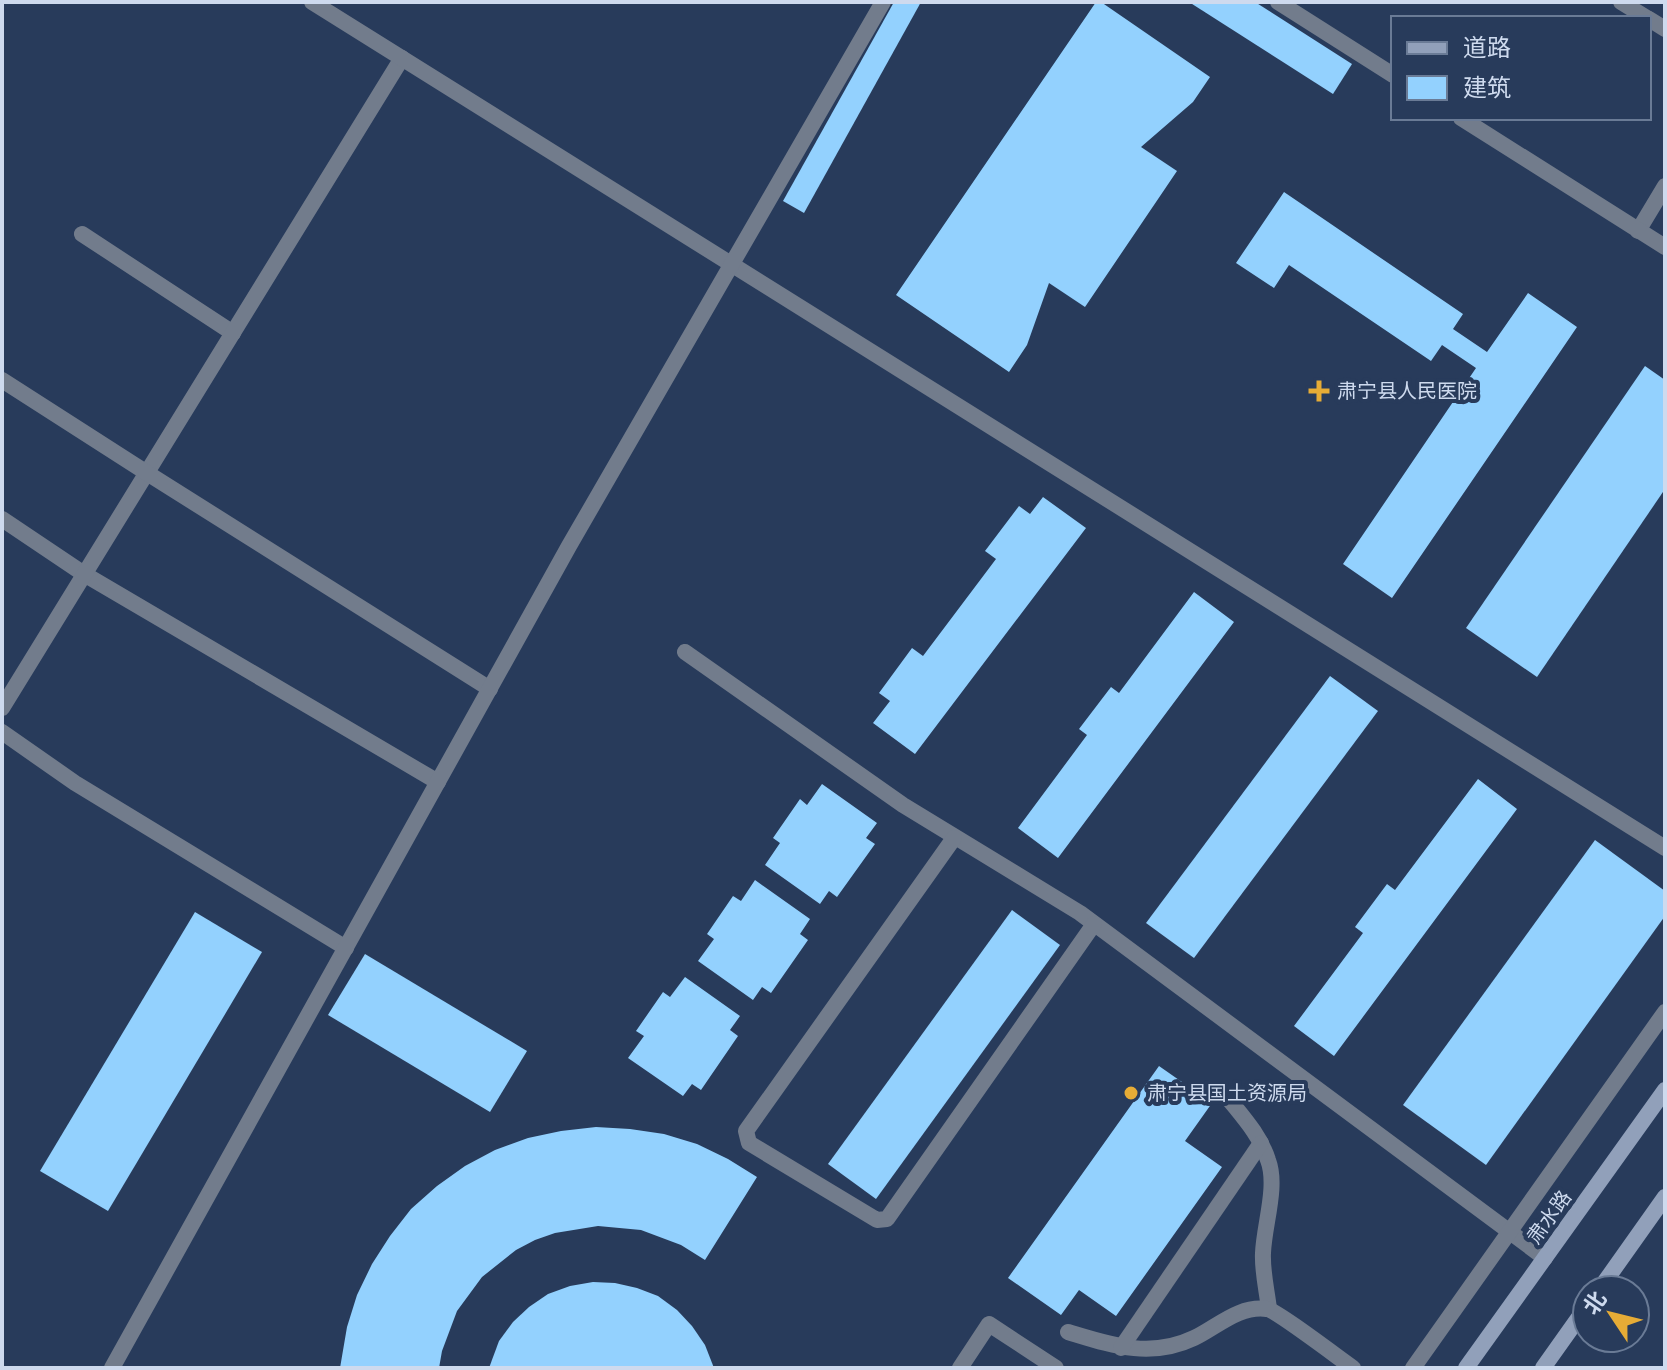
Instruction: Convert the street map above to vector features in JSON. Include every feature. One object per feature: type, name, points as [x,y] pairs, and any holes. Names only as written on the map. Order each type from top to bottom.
[{"type":"street","points":[[312,2],[1665,848]]},
{"type":"street","points":[[112,1368],[569,546],[883,2]]},
{"type":"street","points":[[1278,2],[1391,74]]},
{"type":"street","points":[[1621,2],[1643,16]]},
{"type":"street","points":[[2,708],[402,58]]},
{"type":"street","points":[[1464,120],[1665,247]]},
{"type":"street","points":[[1638,231],[1665,186]]},
{"type":"street","points":[[82,234],[233,333]]},
{"type":"street","points":[[2,380],[490,689]]},
{"type":"street","points":[[2,519],[84,574],[438,782]]},
{"type":"street","points":[[685,652],[903,805],[1080,913],[1545,1258]]},
{"type":"street","points":[[2,732],[75,783],[346,948]]},
{"type":"street","points":[[954,838],[746,1131],[749,1143],[877,1220],[887,1219],[1094,924]]},
{"type":"street","points":[[1413,1368],[1665,1012]]},
{"type":"street","name":"肃水路","points":[[1466,1368],[1665,1090]]},
{"type":"street","points":[[1227,1097],[1258,1137],[1270,1163],[1271,1188],[1263,1257],[1269,1309]]},
{"type":"street","points":[[1121,1348],[1261,1143]]},
{"type":"street","points":[[1610,1274],[1665,1197]]},
{"type":"street","points":[[1068,1332],[1121,1348],[1159,1349],[1193,1339],[1244,1311],[1269,1309],[1353,1368]]},
{"type":"street","points":[[960,1368],[989,1324],[1056,1368]]},
{"type":"street","points":[[1543,1368],[1571,1329]]},
{"type":"building","points":[[894,2],[921,2],[804,213],[783,201]]},
{"type":"building","points":[[1096,2],[1101,2],[1210,77],[1193,102],[1141,147],[1177,171],[1085,307],[1049,283],[1027,345],[1009,372],[896,295]]},
{"type":"building","points":[[1189,2],[1255,2],[1352,64],[1333,94]]},
{"type":"building","points":[[1284,192],[1463,314],[1453,329],[1487,352],[1528,293],[1577,327],[1392,598],[1343,564],[1476,368],[1442,345],[1431,361],[1289,265],[1274,288],[1236,263]]},
{"type":"building","points":[[1645,366],[1665,380],[1665,489],[1537,677],[1466,628]]},
{"type":"building","points":[[1043,497],[1086,528],[915,754],[873,723],[890,701],[879,693],[912,648],[923,656],[996,559],[985,551],[1019,506],[1030,514]]},
{"type":"building","points":[[1194,592],[1234,622],[1058,858],[1018,828],[1087,735],[1079,729],[1111,687],[1119,693]]},
{"type":"building","points":[[1330,676],[1378,711],[1194,958],[1146,923]]},
{"type":"building","points":[[1478,779],[1517,809],[1334,1056],[1294,1026],[1363,933],[1355,927],[1387,884],[1395,890]]},
{"type":"building","points":[[822,784],[877,823],[866,838],[875,844],[837,897],[829,891],[820,904],[765,865],[780,843],[773,838],[800,799],[807,805]]},
{"type":"building","points":[[1595,840],[1665,891],[1665,916],[1486,1165],[1403,1105]]},
{"type":"building","points":[[755,880],[810,919],[800,934],[808,940],[771,993],[762,987],[753,1000],[698,961],[714,939],[707,934],[733,896],[741,901]]},
{"type":"building","points":[[1012,910],[1060,945],[876,1199],[828,1164]]},
{"type":"building","points":[[195,912],[262,952],[108,1211],[40,1171]]},
{"type":"building","points":[[365,954],[527,1051],[490,1112],[328,1015]]},
{"type":"building","points":[[685,977],[740,1016],[730,1030],[738,1036],[701,1090],[692,1084],[683,1096],[628,1058],[644,1036],[636,1031],[663,992],[670,997]]},
{"type":"building","points":[[1159,1066],[1212,1103],[1185,1141],[1222,1167],[1116,1316],[1079,1290],[1061,1315],[1008,1278]]},
{"type":"building","points":[[596,1127],[664,1134],[697,1144],[757,1177],[705,1260],[681,1245],[641,1230],[598,1226],[555,1233],[516,1250],[482,1277],[457,1311],[439,1368],[340,1368],[347,1327],[357,1295],[372,1264],[411,1209],[465,1166],[495,1150],[528,1138]]},
{"type":"building","points":[[593,1282],[615,1283],[658,1296],[692,1326],[705,1345],[714,1368],[489,1368],[499,1341],[529,1307],[548,1294]]},
{"type":"place","name":"肃宁县人民医院","points":[[1319,391]]},
{"type":"place","name":"肃宁县国土资源局","points":[[1131,1093]]}]
